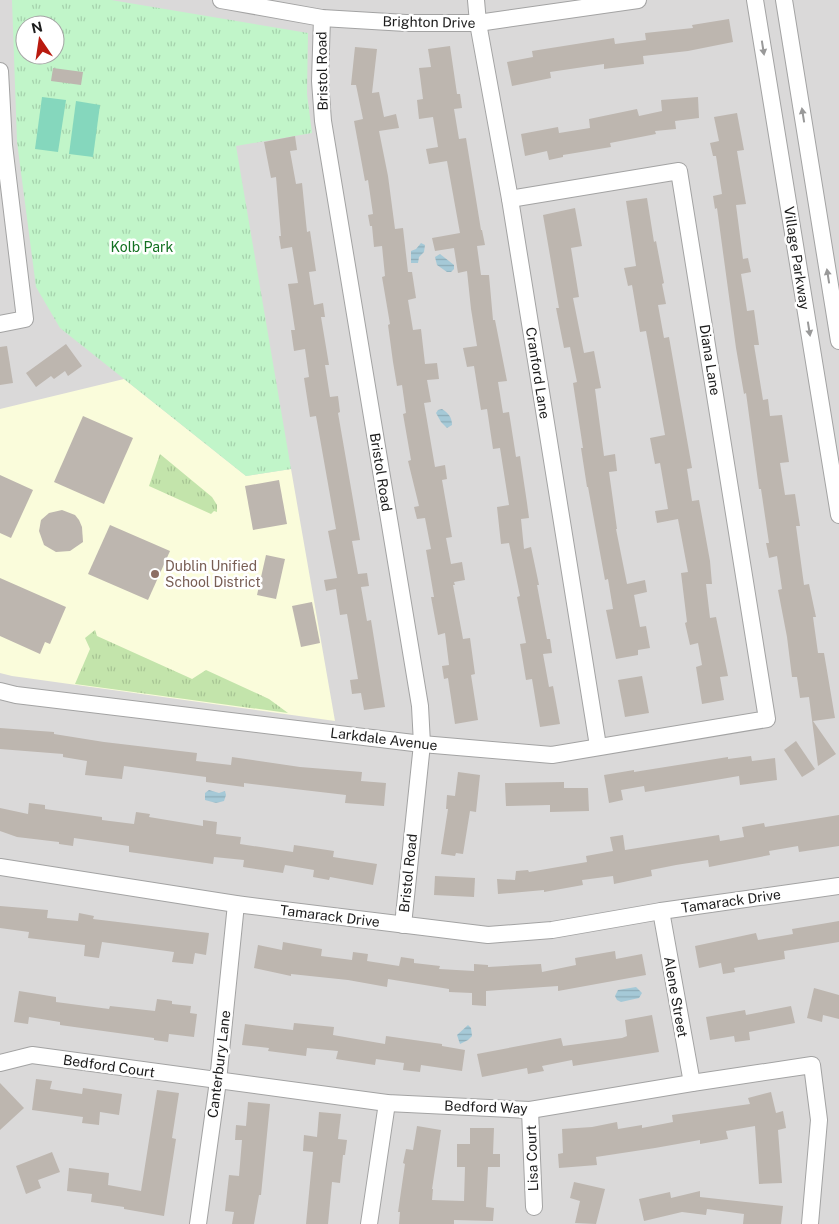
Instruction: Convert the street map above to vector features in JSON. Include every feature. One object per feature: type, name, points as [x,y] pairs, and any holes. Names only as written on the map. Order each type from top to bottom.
[{"type":"street","name":"Brighton Drive","points":[[221,0],[322,18],[406,23],[478,23],[638,0]]},
{"type":"street","name":"Cranford Lane","points":[[476,0],[478,23],[510,198],[598,746]]},
{"type":"street","name":"Village Parkway","points":[[755,0],[839,515]]},
{"type":"street","name":"Village Parkway","points":[[784,0],[839,341]]},
{"type":"street","name":"Bristol Road","points":[[322,18],[320,81],[323,121],[420,706],[422,744],[403,925]]},
{"type":"street","points":[[0,70],[2,145],[25,320],[0,324]]},
{"type":"street","name":"Diana Lane","points":[[510,198],[679,171],[767,719]]},
{"type":"street","name":"Larkdale Avenue","points":[[0,691],[23,696],[422,744],[552,755],[767,719]]},
{"type":"street","name":"Tamarack Drive","points":[[0,868],[236,904],[488,935],[552,930],[661,911],[839,886]]},
{"type":"street","name":"Canterbury Lane","points":[[198,1224],[218,1081],[236,904]]},
{"type":"street","name":"Alene Street","points":[[661,911],[692,1083]]},
{"type":"street","name":"Bedford Court","points":[[0,1063],[32,1055],[218,1081]]},
{"type":"street","name":"Bedford Way","points":[[218,1081],[387,1103],[530,1110],[812,1065],[819,1120],[810,1224]]},
{"type":"street","points":[[369,1224],[387,1103]]},
{"type":"street","name":"Lisa Court","points":[[530,1110],[534,1207]]},
{"type":"shaded area","points":[[0,0],[839,0],[839,1224],[0,1224]]},
{"type":"shaded area","name":"Dublin Unified School District","points":[[124,379],[246,476],[291,469],[335,721],[0,673],[0,409]]},
{"type":"green space","name":"Kolb Park","points":[[12,0],[111,0],[308,33],[307,94],[312,133],[236,146],[291,469],[246,476],[60,328],[36,287],[17,142]]},
{"type":"green space","points":[[42,97],[66,100],[58,152],[35,149]]},
{"type":"green space","points":[[76,101],[100,105],[93,157],[69,154]]},
{"type":"green space","points":[[160,454],[212,497],[217,505],[217,512],[214,511],[211,514],[149,486]]},
{"type":"green space","points":[[95,630],[97,636],[192,679],[206,670],[269,699],[288,713],[75,684],[90,649],[85,638]]},
{"type":"water","points":[[421,243],[425,245],[424,252],[419,257],[418,263],[411,263],[411,251],[416,249]]},
{"type":"water","points":[[440,254],[454,265],[454,269],[451,272],[447,272],[437,265],[435,257]]},
{"type":"water","points":[[442,409],[451,420],[452,425],[447,428],[436,413]]},
{"type":"water","points":[[209,790],[219,793],[225,791],[224,801],[216,803],[205,800],[205,793]]},
{"type":"water","points":[[636,987],[642,993],[639,998],[621,1002],[617,1000],[615,996],[618,990]]},
{"type":"water","points":[[468,1025],[471,1028],[472,1036],[460,1044],[457,1035]]},
{"type":"building","points":[[729,19],[733,42],[688,51],[643,56],[644,64],[604,69],[604,64],[550,72],[551,78],[512,86],[507,62],[533,57],[532,51],[614,38],[615,44],[646,40],[645,33],[693,28],[692,25]]},
{"type":"building","points":[[450,46],[457,94],[460,94],[462,108],[454,109],[459,139],[466,138],[485,245],[477,246],[481,275],[489,275],[493,320],[495,320],[507,381],[498,382],[503,413],[509,412],[516,457],[520,456],[527,503],[529,518],[521,519],[524,549],[531,547],[547,639],[550,639],[552,653],[543,654],[549,687],[553,686],[560,724],[540,727],[532,679],[526,680],[520,644],[526,643],[517,597],[520,596],[509,543],[501,544],[497,507],[509,505],[500,448],[493,449],[487,409],[481,410],[474,366],[467,367],[463,348],[477,346],[467,271],[458,273],[454,248],[435,251],[432,238],[460,233],[447,161],[429,164],[426,149],[438,147],[433,117],[419,119],[417,100],[423,99],[419,68],[431,67],[428,49]]},
{"type":"building","points":[[355,47],[377,49],[372,93],[379,92],[384,117],[396,114],[399,128],[379,131],[388,176],[395,229],[403,228],[408,272],[412,272],[416,298],[408,300],[413,330],[421,329],[425,364],[437,363],[439,379],[427,380],[431,402],[424,403],[435,467],[445,465],[447,479],[442,480],[452,537],[446,538],[451,564],[462,562],[465,580],[454,582],[455,585],[453,585],[463,639],[470,638],[475,674],[471,675],[478,720],[455,724],[448,678],[444,679],[442,666],[449,665],[445,633],[438,635],[431,597],[434,597],[426,550],[431,549],[425,518],[417,519],[414,507],[419,506],[408,461],[411,460],[403,414],[406,413],[402,385],[397,386],[393,362],[388,325],[390,324],[382,277],[385,276],[382,246],[374,247],[372,226],[370,226],[368,215],[373,214],[368,180],[365,181],[354,121],[363,119],[356,85],[351,85]]},
{"type":"building","points":[[53,68],[83,72],[81,85],[51,81]]},
{"type":"building","points":[[698,97],[699,118],[675,121],[676,129],[655,131],[656,134],[610,143],[611,147],[563,155],[563,157],[549,160],[547,151],[525,156],[521,134],[558,127],[559,133],[590,128],[589,119],[637,109],[639,116],[662,111],[661,100]]},
{"type":"building","points":[[737,113],[744,150],[737,151],[746,204],[736,205],[743,259],[748,258],[751,272],[741,274],[747,311],[754,310],[759,345],[754,345],[763,400],[768,399],[770,416],[782,415],[789,462],[780,463],[785,495],[795,494],[800,526],[796,526],[804,585],[809,584],[816,617],[813,617],[818,653],[824,653],[835,718],[813,721],[836,754],[818,766],[809,697],[800,698],[797,677],[792,677],[778,590],[782,589],[777,556],[769,558],[766,543],[769,543],[761,489],[759,489],[746,393],[744,394],[736,348],[717,208],[715,209],[713,196],[722,194],[716,156],[713,156],[710,143],[719,141],[714,117]]},
{"type":"building","points":[[295,136],[297,150],[290,151],[296,184],[302,183],[307,232],[310,231],[316,271],[309,272],[314,305],[323,303],[325,317],[321,317],[329,365],[325,365],[330,397],[338,396],[340,412],[338,413],[360,540],[352,541],[358,574],[367,573],[369,586],[361,587],[367,621],[371,620],[385,707],[364,710],[361,693],[352,694],[350,680],[358,679],[347,614],[340,615],[336,589],[326,591],[324,580],[337,578],[328,531],[336,529],[316,416],[310,417],[304,378],[309,377],[305,349],[294,351],[291,330],[295,330],[288,284],[298,283],[292,247],[281,249],[276,177],[271,178],[264,142]]},
{"type":"building","points":[[647,198],[654,242],[656,241],[664,283],[662,284],[666,304],[658,305],[664,338],[669,337],[692,468],[687,469],[692,501],[699,500],[710,561],[712,584],[706,584],[710,618],[716,617],[728,676],[720,677],[724,700],[702,704],[696,667],[702,665],[698,643],[690,645],[685,623],[687,622],[681,573],[688,572],[678,519],[657,523],[655,511],[668,509],[660,463],[655,464],[650,438],[665,435],[646,331],[640,332],[632,285],[628,286],[624,268],[636,266],[626,201]]},
{"type":"building","points":[[575,208],[582,246],[571,248],[579,297],[573,298],[584,353],[594,351],[601,388],[595,389],[604,456],[615,454],[617,471],[609,472],[616,529],[627,584],[645,580],[647,592],[634,595],[640,627],[646,626],[650,648],[638,650],[638,655],[616,659],[606,610],[613,609],[608,579],[605,580],[581,448],[583,448],[573,383],[577,382],[570,347],[564,348],[556,308],[559,308],[543,215]]},
{"type":"building","points":[[66,344],[82,366],[68,376],[65,371],[54,379],[51,376],[36,387],[26,373]]},
{"type":"building","points":[[7,346],[13,383],[0,385],[0,347]]},
{"type":"building","points":[[83,416],[133,438],[104,504],[54,482]]},
{"type":"building","points":[[0,475],[33,490],[11,538],[0,533]]},
{"type":"building","points":[[279,480],[287,524],[253,530],[245,486]]},
{"type":"building","points":[[62,510],[75,515],[79,520],[82,527],[83,542],[70,551],[56,552],[44,545],[39,531],[41,520],[49,513]]},
{"type":"building","points":[[110,525],[170,551],[148,600],[88,574]]},
{"type":"building","points":[[266,555],[285,559],[276,599],[257,595]]},
{"type":"building","points":[[0,578],[66,607],[50,644],[45,642],[40,654],[0,636]]},
{"type":"building","points":[[312,602],[320,643],[301,647],[292,606]]},
{"type":"building","points":[[642,676],[649,713],[625,717],[618,680]]},
{"type":"building","points":[[0,728],[54,732],[54,734],[104,742],[197,753],[196,761],[231,765],[232,757],[300,767],[362,772],[361,781],[386,783],[384,806],[345,803],[346,795],[244,783],[244,787],[206,782],[206,777],[124,766],[122,779],[85,775],[87,761],[63,757],[63,754],[0,749]]},
{"type":"building","points":[[796,741],[815,769],[802,777],[784,750]]},
{"type":"building","points":[[751,756],[752,761],[775,758],[777,780],[740,785],[739,776],[645,792],[644,786],[621,790],[623,800],[609,803],[604,775],[728,757],[728,759]]},
{"type":"building","points":[[458,772],[480,775],[476,812],[470,811],[463,854],[456,853],[455,856],[441,854],[448,809],[446,809],[447,795],[455,796]]},
{"type":"building","points":[[564,782],[564,788],[588,788],[589,811],[550,812],[550,805],[506,806],[505,783]]},
{"type":"building","points":[[29,803],[45,805],[45,809],[102,817],[102,820],[134,824],[136,812],[150,814],[149,817],[203,826],[203,820],[217,822],[216,834],[241,837],[240,844],[293,852],[294,845],[334,851],[333,857],[377,864],[373,885],[330,877],[329,880],[313,877],[314,870],[285,865],[283,873],[243,867],[244,860],[214,857],[213,864],[129,852],[129,846],[74,838],[73,846],[59,844],[59,842],[17,837],[0,831],[0,808],[28,814]]},
{"type":"building","points":[[839,815],[839,846],[799,852],[798,846],[769,851],[770,855],[709,867],[708,860],[676,865],[651,870],[652,876],[614,884],[613,876],[582,880],[583,885],[544,892],[544,890],[498,894],[497,879],[515,880],[516,871],[528,870],[529,872],[587,862],[586,856],[613,851],[610,837],[623,835],[625,850],[719,835],[720,841],[744,837],[742,827],[764,823],[765,827]]},
{"type":"building","points":[[435,876],[475,878],[474,897],[434,895]]},
{"type":"building","points":[[0,906],[48,910],[47,918],[78,921],[79,913],[94,916],[93,919],[209,933],[206,955],[195,953],[193,964],[172,962],[174,952],[102,942],[99,958],[84,956],[85,945],[28,938],[29,932],[0,928]]},
{"type":"building","points":[[839,921],[839,942],[784,951],[785,959],[734,968],[735,972],[723,974],[721,963],[699,968],[695,946],[756,933],[758,940],[793,934],[792,929]]},
{"type":"building","points":[[283,942],[322,949],[321,956],[352,960],[353,952],[368,954],[367,961],[399,966],[401,957],[414,959],[414,963],[440,966],[439,969],[474,971],[474,964],[488,965],[488,967],[541,964],[542,972],[576,965],[575,958],[615,951],[616,959],[642,954],[646,975],[558,991],[558,986],[486,991],[486,1006],[472,1005],[472,993],[449,992],[449,989],[388,979],[387,987],[348,980],[291,974],[291,976],[254,968],[258,945],[282,950]]},
{"type":"building","points":[[814,988],[839,995],[839,1019],[823,1015],[822,1022],[807,1018]]},
{"type":"building","points":[[19,991],[56,997],[56,1002],[109,1009],[110,1006],[155,1011],[157,999],[172,1001],[172,1004],[191,1006],[190,1013],[197,1014],[194,1037],[169,1034],[168,1042],[154,1040],[154,1038],[60,1025],[60,1022],[29,1017],[28,1024],[14,1022]]},
{"type":"building","points":[[791,1006],[795,1023],[749,1032],[750,1040],[735,1042],[734,1036],[710,1040],[706,1017],[745,1010],[746,1015]]},
{"type":"building","points":[[652,1015],[659,1052],[573,1066],[572,1060],[542,1066],[544,1071],[528,1074],[527,1068],[482,1077],[477,1054],[561,1038],[563,1046],[622,1038],[627,1036],[625,1020]]},
{"type":"building","points":[[294,1023],[334,1027],[333,1035],[385,1044],[386,1036],[442,1044],[442,1046],[465,1050],[462,1071],[421,1065],[420,1072],[403,1070],[404,1063],[376,1059],[375,1065],[336,1059],[338,1051],[307,1048],[306,1056],[268,1051],[269,1048],[242,1045],[245,1024],[293,1030]]},
{"type":"building","points":[[36,1079],[52,1081],[50,1089],[82,1094],[83,1088],[122,1094],[119,1115],[100,1112],[99,1125],[82,1123],[83,1117],[32,1110]]},
{"type":"building","points":[[0,1083],[24,1108],[0,1130]]},
{"type":"building","points":[[157,1090],[179,1093],[172,1138],[176,1139],[164,1216],[91,1202],[92,1194],[67,1191],[69,1168],[109,1173],[108,1185],[141,1191]]},
{"type":"building","points":[[771,1092],[776,1113],[783,1111],[786,1128],[778,1130],[782,1183],[759,1184],[755,1126],[726,1131],[728,1139],[700,1144],[700,1140],[596,1157],[597,1165],[559,1168],[558,1154],[563,1153],[562,1129],[592,1127],[617,1122],[618,1129],[642,1125],[642,1128],[673,1122],[672,1115],[750,1104],[748,1098]]},
{"type":"building","points":[[248,1102],[270,1104],[261,1195],[259,1195],[254,1224],[232,1224],[234,1212],[225,1211],[229,1175],[239,1176],[242,1140],[235,1140],[236,1125],[246,1126]]},
{"type":"building","points":[[319,1112],[341,1114],[338,1139],[347,1140],[345,1155],[343,1155],[340,1183],[332,1182],[328,1224],[306,1224],[313,1152],[303,1151],[304,1135],[317,1137]]},
{"type":"building","points":[[417,1126],[441,1130],[432,1200],[464,1201],[465,1167],[457,1167],[457,1144],[470,1144],[470,1128],[494,1128],[493,1154],[500,1154],[500,1167],[488,1167],[486,1207],[494,1208],[493,1221],[454,1220],[454,1224],[399,1224],[400,1212],[398,1212],[405,1164],[403,1163],[406,1149],[413,1150]]},
{"type":"building","points":[[52,1152],[60,1172],[38,1180],[41,1188],[26,1194],[16,1166]]},
{"type":"building","points":[[574,1182],[605,1189],[596,1224],[575,1223],[580,1201],[570,1198]]},
{"type":"building","points":[[700,1191],[700,1197],[783,1206],[781,1224],[743,1224],[744,1214],[707,1209],[706,1215],[682,1212],[644,1221],[639,1199],[670,1192],[671,1198]]},
{"type":"place","name":"Dublin Unified School District","points":[[155,574]]}]
